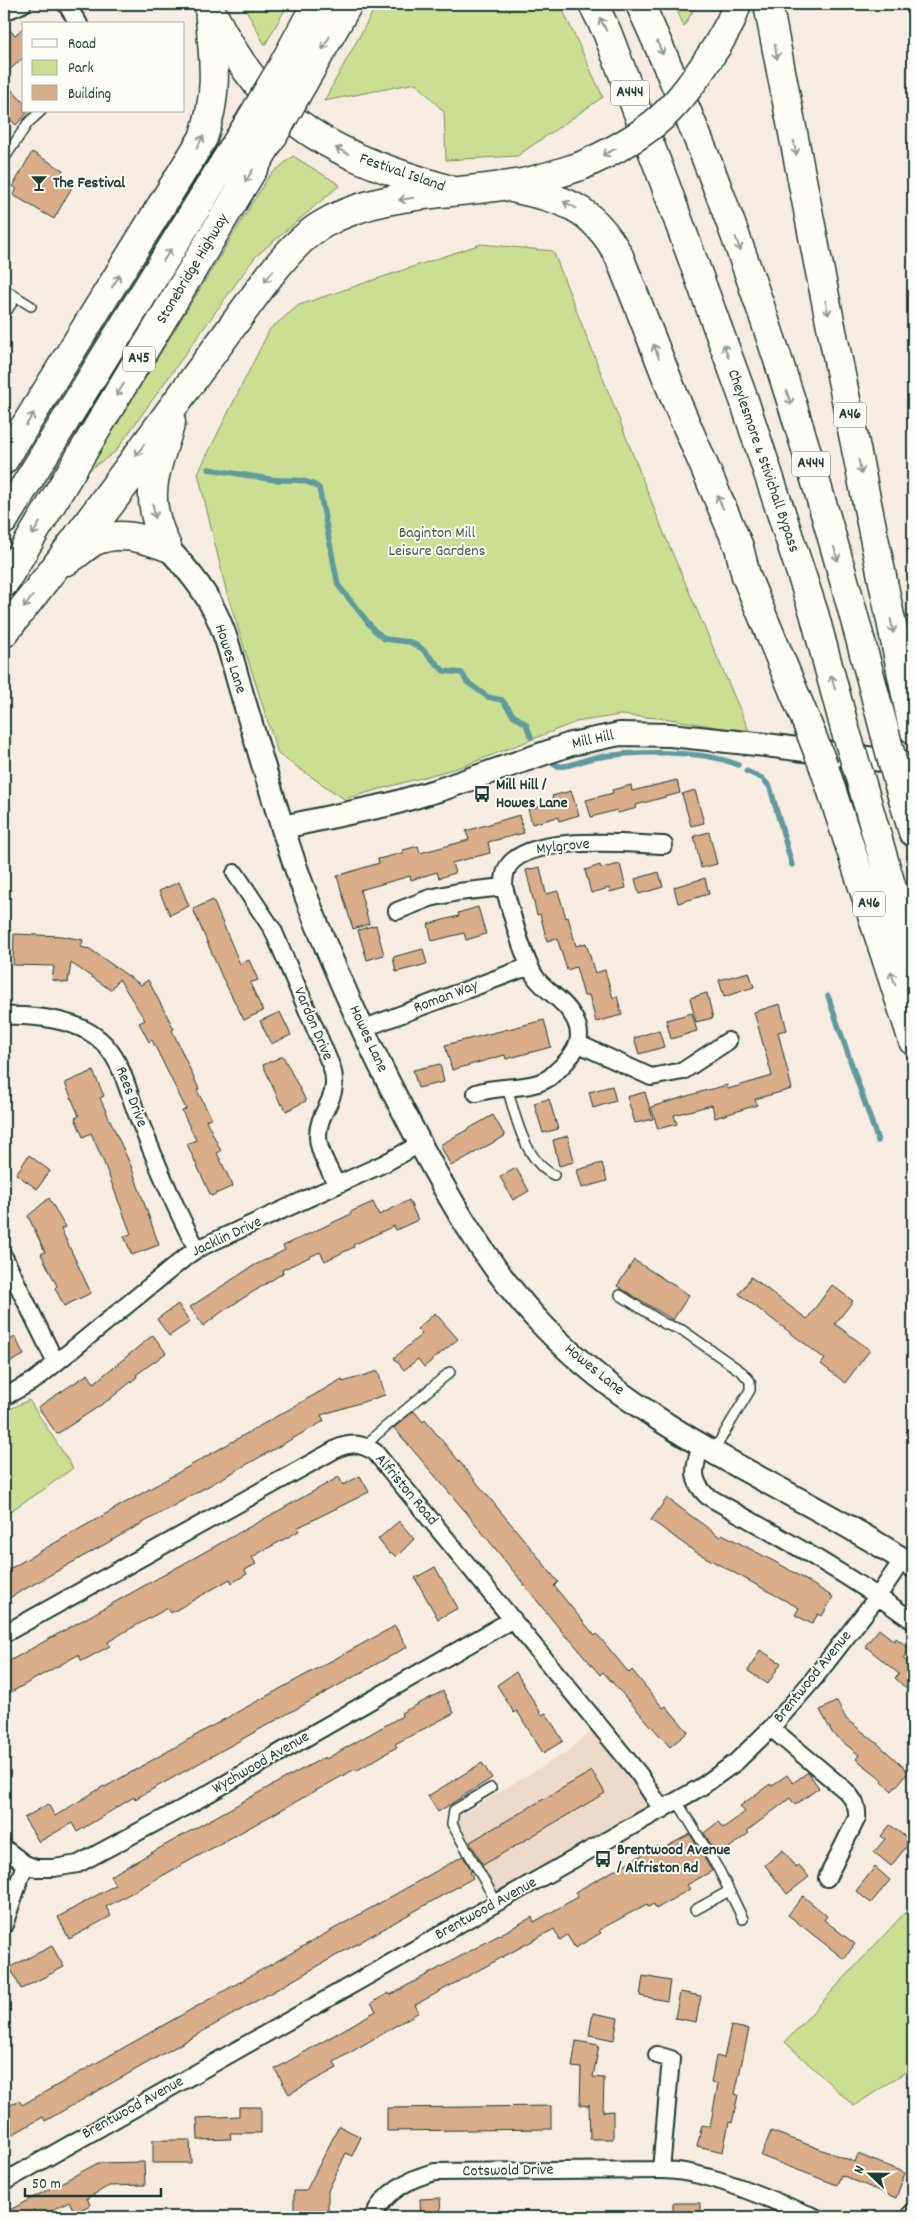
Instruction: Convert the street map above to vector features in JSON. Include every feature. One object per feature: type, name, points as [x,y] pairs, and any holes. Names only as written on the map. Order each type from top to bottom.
[{"type":"highway","name":"Stonebridge Highway","points":[[4,520],[253,116],[316,4]]},
{"type":"highway","name":"Stonebridge Highway","points":[[4,583],[274,134],[348,4]]},
{"type":"highway","name":"Cheylesmore & Stivichall Bypass","points":[[592,4],[607,32],[744,400],[814,613],[824,725],[904,930]]},
{"type":"highway","name":"A444","points":[[640,4],[687,110],[722,198],[813,470],[885,733],[905,771],[913,832]]},
{"type":"highway","name":"Festival Island","points":[[209,5],[230,46],[246,70],[264,94],[285,114],[316,136],[356,158],[406,177],[454,191],[540,179],[581,166],[621,146],[664,116],[688,88],[717,46],[730,23],[737,4]]},
{"type":"highway","name":"A46","points":[[768,4],[812,233],[913,729]]},
{"type":"highway","points":[[4,460],[203,138],[209,120],[215,85],[209,5]]},
{"type":"highway","name":"A46","points":[[498,186],[563,201],[586,214],[607,235],[619,256],[674,396],[739,547],[756,571],[824,725],[840,769],[913,1041]]},
{"type":"highway","points":[[4,633],[53,570],[275,268],[304,238],[323,224],[354,209],[373,204],[454,191]]},
{"type":"highway","points":[[167,547],[158,528],[153,510],[152,490],[160,455],[179,397]]},
{"type":"highway","points":[[53,570],[93,542],[109,537],[125,536],[147,539],[167,547]]},
{"type":"highway","name":"A46","points":[[904,930],[913,961]]},
{"type":"main road","name":"Howes Lane","points":[[167,547],[199,584],[221,625],[283,826],[322,940],[362,1029],[420,1144],[445,1190],[477,1242],[533,1315],[566,1348],[639,1406],[707,1448],[808,1504],[908,1563]]},
{"type":"main road","name":"Mill Hill","points":[[283,826],[390,804],[442,789],[571,744],[620,734],[670,735],[756,744],[905,771]]},
{"type":"street","points":[[4,12],[23,4]]},
{"type":"street","points":[[66,4],[78,22]]},
{"type":"street","name":"Mylgrove","points":[[504,887],[504,875],[508,866],[530,850],[563,844],[664,845]]},
{"type":"street","name":"Vardon Drive","points":[[235,873],[273,930],[332,1068],[335,1087],[318,1134],[321,1150],[336,1184]]},
{"type":"street","points":[[397,911],[430,898],[458,892],[504,887],[530,966],[536,978],[572,1013],[578,1028],[579,1044],[569,1060],[547,1080],[488,1089],[476,1093]]},
{"type":"street","name":"Roman Way","points":[[362,1029],[530,966]]},
{"type":"street","name":"Rees Drive","points":[[4,1016],[66,1023],[90,1032],[105,1044],[117,1061],[137,1116],[182,1222],[197,1249]]},
{"type":"street","points":[[579,1044],[651,1077],[683,1071],[728,1042]]},
{"type":"street","name":"Jacklin Drive","points":[[4,1397],[34,1380],[197,1249],[385,1163],[420,1144]]},
{"type":"street","points":[[4,1257],[56,1363]]},
{"type":"street","name":"Alfriston Road","points":[[4,1634],[338,1448],[349,1444],[366,1446],[375,1452],[513,1619],[639,1774],[662,1810]]},
{"type":"street","points":[[707,1448],[696,1466],[695,1479],[699,1488],[707,1496],[819,1559],[878,1596],[913,1621]]},
{"type":"street","name":"Brentwood Avenue","points":[[4,2182],[678,1801],[736,1762],[771,1728],[812,1681],[878,1596],[908,1563]]},
{"type":"street","name":"Wychwood Avenue","points":[[4,1848],[25,1864],[36,1868],[54,1868],[78,1864],[97,1856],[513,1619]]},
{"type":"street","points":[[771,1728],[846,1791],[858,1810],[857,1818],[827,1878]]},
{"type":"street","points":[[4,1924],[25,1864]]},
{"type":"street","points":[[657,2055],[671,2060],[661,2170]]},
{"type":"street","name":"Cotswold Drive","points":[[373,2217],[377,2209],[399,2187],[420,2175],[435,2172],[661,2170],[681,2170],[702,2175],[796,2214],[815,2217]]},
{"type":"street","points":[[908,2217],[913,2212]]},
{"type":"lane","points":[[4,159],[28,123],[40,112]]},
{"type":"lane","points":[[4,289],[31,306]]},
{"type":"lane","points":[[4,316],[16,296]]},
{"type":"lane","points":[[93,542],[160,455]]},
{"type":"lane","points":[[506,1087],[518,1128],[530,1150],[545,1171],[554,1175]]},
{"type":"lane","points":[[620,1294],[665,1324],[682,1330],[742,1372],[750,1381],[750,1390],[707,1448]]},
{"type":"lane","points":[[366,1446],[376,1435],[450,1372]]},
{"type":"lane","points":[[491,1788],[454,1810],[452,1824],[497,1903]]},
{"type":"lane","points":[[678,1801],[719,1870],[742,1919]]},
{"type":"lane","points":[[695,1910],[729,1891]]},
{"type":"shaded area","points":[[595,1728],[655,1808],[500,1896],[458,1823],[459,1816],[564,1754]]},
{"type":"green space","points":[[243,4],[288,4],[265,45]]},
{"type":"green space","points":[[377,4],[560,4],[603,97],[517,156],[446,160],[444,112],[416,83],[324,101]]},
{"type":"green space","points":[[674,4],[697,4],[684,26]]},
{"type":"green space","points":[[293,156],[340,185],[255,257],[115,452],[89,470],[269,176]]},
{"type":"green space","name":"Baginton Mill Leisure Gardens","points":[[481,244],[553,251],[665,536],[750,733],[670,719],[620,715],[576,722],[464,766],[344,799],[278,754],[226,590],[198,473],[270,329],[299,305]]},
{"type":"green space","points":[[29,1400],[73,1468],[4,1515],[4,1412]]},
{"type":"green space","points":[[913,1904],[913,2067],[854,2106],[785,2042]]},
{"type":"building","points":[[4,24],[15,35],[22,29],[22,59],[4,75]]},
{"type":"building","points":[[4,82],[22,101],[22,112],[28,112],[16,125],[4,113]]},
{"type":"building","name":"The Festival","points":[[32,152],[63,170],[58,179],[72,187],[54,219],[13,195],[17,189],[13,186]]},
{"type":"building","points":[[677,780],[680,793],[636,805],[637,808],[618,813],[617,810],[591,817],[586,800],[613,793],[612,790],[631,785],[632,791]]},
{"type":"building","points":[[695,790],[704,823],[691,826],[682,794]]},
{"type":"building","points":[[571,791],[579,815],[559,821],[558,817],[532,824],[528,809],[554,802],[552,796]]},
{"type":"building","points":[[519,815],[524,833],[488,842],[490,853],[452,863],[455,873],[439,878],[437,872],[411,880],[410,876],[360,890],[369,924],[353,929],[337,876],[379,863],[378,859],[403,853],[403,850],[418,846],[420,853],[469,840],[466,831]]},
{"type":"building","points":[[709,832],[717,864],[701,868],[694,836]]},
{"type":"building","points":[[620,864],[626,888],[610,892],[609,888],[591,893],[585,870],[600,865],[601,868]]},
{"type":"building","points":[[540,867],[546,894],[558,891],[576,946],[586,943],[595,973],[605,970],[613,998],[617,996],[622,1015],[596,1022],[589,995],[584,996],[576,967],[567,970],[557,938],[547,941],[540,914],[537,915],[526,870]]},
{"type":"building","points":[[659,872],[663,887],[639,894],[635,879]]},
{"type":"building","points":[[705,878],[709,894],[678,903],[674,887]]},
{"type":"building","points":[[179,882],[189,906],[170,915],[159,891]]},
{"type":"building","points":[[213,900],[240,964],[249,960],[258,980],[250,983],[263,1011],[244,1020],[222,977],[193,909]]},
{"type":"building","points":[[478,907],[486,934],[466,940],[464,933],[432,941],[428,924],[459,916],[458,913]]},
{"type":"building","points":[[376,925],[384,955],[367,960],[358,930]]},
{"type":"building","points":[[14,934],[61,936],[83,940],[81,947],[90,949],[141,985],[148,980],[174,1029],[172,1030],[211,1118],[206,1120],[221,1151],[217,1153],[233,1186],[211,1196],[187,1144],[196,1140],[182,1111],[186,1109],[152,1040],[149,1042],[139,1023],[145,1020],[119,979],[111,990],[71,963],[68,983],[52,980],[54,966],[13,965]]},
{"type":"building","points":[[423,949],[427,964],[396,972],[393,957]]},
{"type":"building","points":[[749,972],[754,987],[724,997],[719,980]]},
{"type":"building","points":[[707,993],[713,1018],[696,1022],[690,998]]},
{"type":"building","points":[[780,1004],[787,1030],[778,1032],[792,1089],[755,1099],[757,1105],[715,1118],[712,1105],[674,1115],[677,1124],[658,1129],[651,1107],[727,1085],[728,1089],[772,1076],[754,1012]]},
{"type":"building","points":[[280,1012],[291,1035],[271,1044],[260,1021]]},
{"type":"building","points":[[692,1013],[697,1031],[671,1039],[666,1020]]},
{"type":"building","points":[[544,1020],[551,1047],[506,1059],[505,1055],[452,1070],[445,1045]]},
{"type":"building","points":[[659,1030],[664,1047],[639,1054],[634,1038]]},
{"type":"building","points":[[283,1056],[306,1101],[286,1111],[283,1104],[281,1105],[263,1065]]},
{"type":"building","points":[[440,1064],[444,1082],[418,1088],[413,1070]]},
{"type":"building","points":[[93,1071],[104,1096],[100,1098],[131,1166],[159,1245],[132,1255],[124,1236],[131,1234],[104,1163],[91,1133],[83,1137],[75,1118],[79,1116],[65,1083]]},
{"type":"building","points":[[612,1086],[616,1101],[593,1108],[589,1092]]},
{"type":"building","points":[[645,1092],[653,1119],[635,1123],[627,1097]]},
{"type":"building","points":[[549,1099],[558,1129],[543,1133],[534,1103]]},
{"type":"building","points":[[493,1115],[505,1136],[451,1166],[440,1145]]},
{"type":"building","points":[[568,1136],[574,1162],[559,1166],[553,1140]]},
{"type":"building","points":[[29,1155],[50,1171],[37,1189],[16,1174]]},
{"type":"building","points":[[602,1163],[607,1181],[582,1188],[577,1170]]},
{"type":"building","points":[[516,1168],[529,1191],[513,1200],[500,1177]]},
{"type":"building","points":[[49,1198],[65,1227],[61,1229],[91,1293],[64,1306],[55,1288],[57,1286],[41,1254],[45,1252],[28,1216]]},
{"type":"building","points":[[409,1200],[418,1220],[396,1230],[394,1226],[353,1245],[354,1247],[325,1261],[320,1252],[282,1270],[283,1273],[203,1326],[190,1307],[253,1266],[285,1250],[283,1246],[351,1214],[350,1212],[373,1202],[379,1215]]},
{"type":"building","points":[[634,1260],[689,1295],[673,1320],[617,1286]]},
{"type":"building","points":[[751,1277],[807,1319],[832,1285],[853,1301],[835,1324],[870,1350],[845,1383],[821,1364],[825,1359],[739,1294]]},
{"type":"building","points":[[178,1304],[190,1322],[169,1336],[157,1319]]},
{"type":"building","points":[[435,1313],[458,1339],[424,1367],[418,1359],[404,1370],[394,1358],[422,1334],[417,1329]]},
{"type":"building","points":[[153,1335],[166,1353],[136,1375],[137,1377],[110,1399],[57,1434],[38,1407],[88,1374],[94,1383]]},
{"type":"building","points":[[15,1337],[24,1355],[4,1365],[4,1343]]},
{"type":"building","points":[[378,1371],[385,1395],[321,1415],[324,1421],[4,1601],[4,1572],[342,1379],[343,1382]]},
{"type":"building","points":[[414,1411],[423,1422],[425,1420],[535,1553],[558,1582],[554,1586],[595,1636],[597,1634],[629,1673],[632,1670],[663,1708],[666,1706],[688,1732],[670,1747],[603,1672],[600,1675],[567,1638],[465,1511],[394,1428]]},
{"type":"building","points":[[360,1476],[369,1492],[297,1528],[299,1531],[252,1557],[256,1564],[245,1570],[247,1574],[232,1583],[230,1579],[171,1613],[168,1608],[108,1642],[110,1646],[82,1661],[78,1655],[4,1696],[4,1664],[339,1477],[343,1485]]},
{"type":"building","points":[[667,1498],[720,1537],[722,1534],[783,1566],[833,1597],[822,1616],[818,1614],[812,1624],[795,1615],[799,1608],[694,1551],[651,1520]]},
{"type":"building","points":[[399,1521],[414,1539],[396,1557],[392,1553],[390,1554],[378,1539]]},
{"type":"building","points":[[435,1567],[458,1608],[438,1619],[415,1578]]},
{"type":"building","points":[[395,1626],[407,1647],[135,1799],[134,1797],[77,1832],[72,1823],[39,1842],[24,1818],[48,1804],[55,1816],[104,1786]]},
{"type":"building","points":[[879,1629],[894,1641],[896,1638],[910,1649],[903,1658],[909,1664],[913,1659],[913,1695],[895,1678],[899,1674],[865,1646]]},
{"type":"building","points":[[760,1650],[781,1663],[768,1684],[748,1671]]},
{"type":"building","points":[[516,1672],[542,1715],[546,1713],[563,1741],[543,1753],[517,1711],[514,1713],[497,1685]]},
{"type":"building","points":[[443,1691],[454,1713],[395,1744],[397,1747],[356,1771],[355,1769],[106,1907],[111,1916],[69,1939],[58,1917],[115,1885],[110,1876],[267,1788],[325,1757],[326,1759],[402,1716],[401,1713]]},
{"type":"building","points":[[837,1701],[846,1719],[877,1743],[909,1772],[892,1791],[882,1782],[883,1780],[856,1759],[859,1755],[833,1734],[820,1710]]},
{"type":"building","points":[[482,1763],[492,1778],[438,1812],[428,1796]]},
{"type":"building","points":[[592,1771],[605,1793],[483,1865],[470,1842]]},
{"type":"building","points":[[808,1772],[819,1788],[795,1805],[790,1798],[747,1831],[749,1833],[718,1856],[704,1833],[718,1822],[723,1828],[745,1812],[740,1806],[770,1784],[771,1786],[787,1775],[793,1783]]},
{"type":"building","points":[[890,1825],[911,1841],[891,1866],[874,1852],[885,1839],[881,1836]]},
{"type":"building","points":[[690,1834],[712,1871],[687,1885],[690,1889],[656,1909],[654,1904],[648,1907],[647,1904],[599,1930],[601,1933],[575,1948],[567,1935],[560,1940],[554,1929],[415,2005],[419,2012],[334,2062],[337,2068],[289,2094],[275,2069],[376,2011],[371,2003],[389,1993],[390,1995],[532,1917],[534,1922],[578,1897],[575,1892],[658,1846],[660,1850]]},
{"type":"building","points":[[783,1850],[796,1867],[799,1865],[809,1877],[787,1894],[765,1865]]},
{"type":"building","points":[[463,1856],[472,1871],[470,1872],[473,1878],[45,2121],[43,2117],[10,2136],[4,2126],[4,2109],[19,2100],[22,2105]]},
{"type":"building","points":[[875,1867],[890,1880],[871,1903],[856,1891]]},
{"type":"building","points":[[803,1896],[827,1916],[824,1920],[855,1944],[844,1959],[788,1915]]},
{"type":"building","points":[[52,1946],[64,1967],[21,1989],[10,1967]]},
{"type":"building","points":[[643,1976],[670,1981],[667,2001],[640,1996]]},
{"type":"building","points":[[680,1992],[701,1996],[696,2022],[675,2018]]},
{"type":"building","points":[[593,2013],[618,2018],[614,2040],[589,2035]]},
{"type":"building","points":[[731,2026],[749,2029],[735,2094],[738,2095],[732,2123],[729,2122],[723,2152],[697,2146],[702,2125],[710,2127],[718,2084],[711,2083],[716,2056],[724,2058]]},
{"type":"building","points":[[576,2041],[599,2045],[593,2077],[604,2078],[603,2112],[613,2111],[613,2139],[590,2139],[589,2104],[588,2106],[580,2105],[581,2068],[572,2067]]},
{"type":"building","points":[[551,2106],[551,2129],[387,2131],[387,2108]]},
{"type":"building","points":[[239,2107],[261,2107],[261,2133],[230,2133],[231,2139],[198,2140],[197,2118],[239,2116]]},
{"type":"building","points":[[339,2126],[361,2137],[352,2156],[346,2153],[328,2191],[328,2213],[311,2213],[311,2217],[294,2217],[294,2191],[306,2191]]},
{"type":"building","points":[[771,2131],[855,2162],[858,2154],[905,2173],[896,2198],[841,2175],[837,2185],[761,2156]]},
{"type":"building","points":[[153,2140],[190,2140],[191,2163],[153,2163]]},
{"type":"building","points":[[144,2162],[145,2185],[109,2186],[87,2198],[90,2205],[75,2213],[69,2201],[40,2217],[4,2217],[4,2213],[98,2163]]},
{"type":"building","points":[[440,2198],[441,2217],[421,2217],[420,2199]]},
{"type":"building","points":[[673,2203],[700,2203],[700,2217],[673,2217]]},
{"type":"waterway","points":[[209,469],[275,480],[307,482],[319,488],[338,585],[374,630],[385,639],[410,642],[421,648],[444,671],[462,673],[467,682],[488,697],[502,700],[513,715],[526,724],[531,737]]},
{"type":"waterway","points":[[547,759],[554,765],[561,766],[609,756],[667,753],[706,756],[738,765]]},
{"type":"waterway","points":[[746,771],[762,778],[770,787],[792,865]]},
{"type":"waterway","points":[[828,996],[878,1141]]},
{"type":"place","name":"The Festival","points":[[39,183]]},
{"type":"place","name":"Mill Hill / Howes Lane","points":[[482,794]]},
{"type":"place","name":"Brentwood Avenue / Alfriston Rd","points":[[603,1859]]}]
